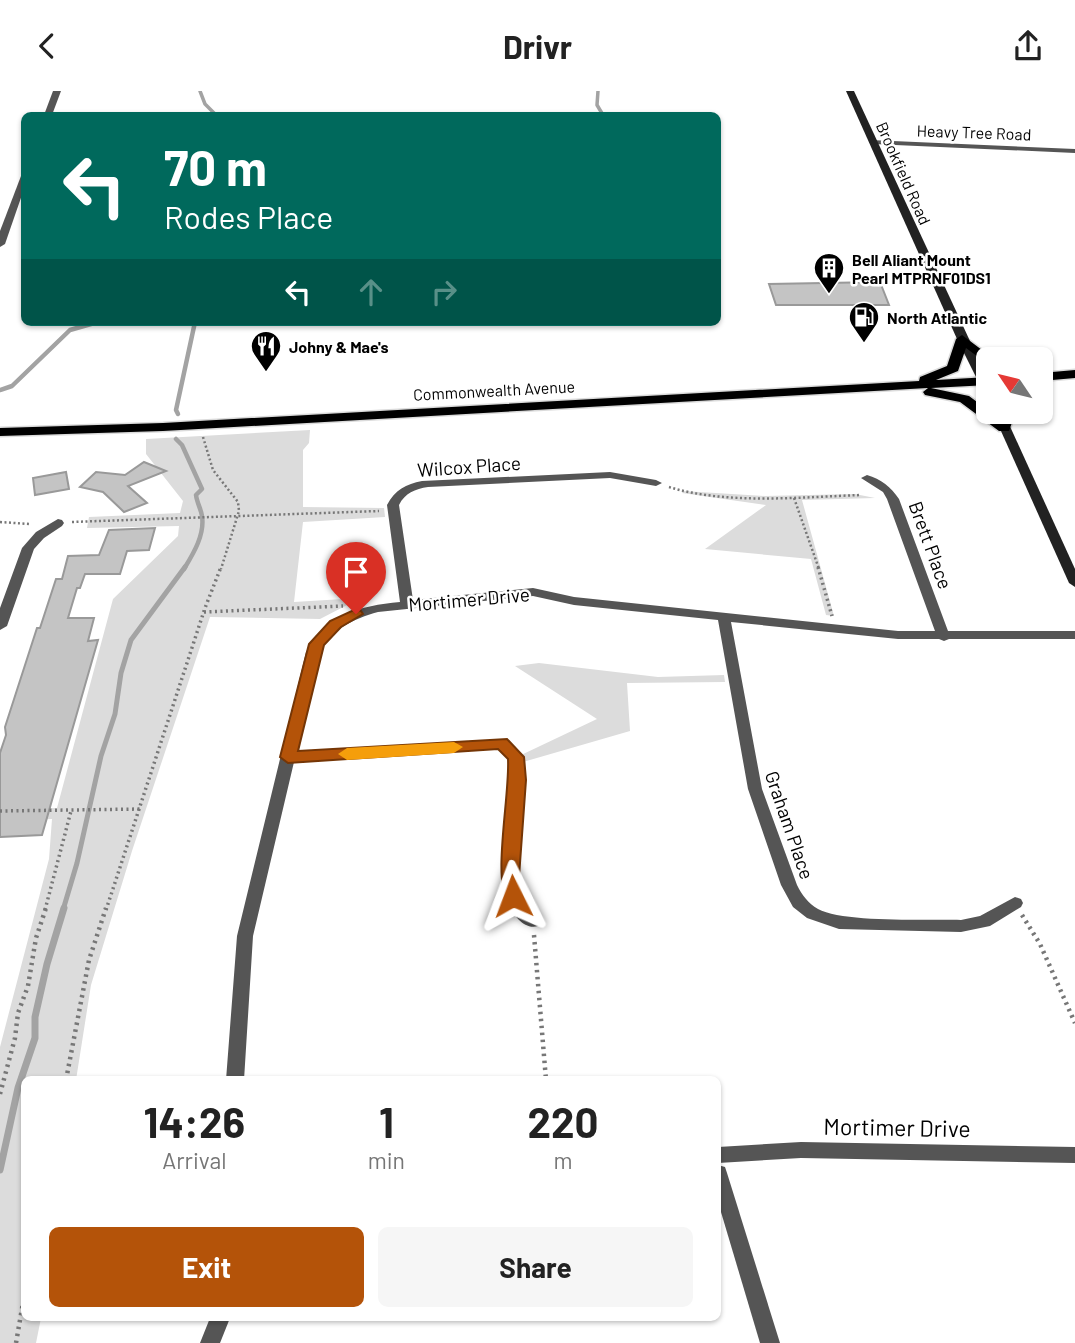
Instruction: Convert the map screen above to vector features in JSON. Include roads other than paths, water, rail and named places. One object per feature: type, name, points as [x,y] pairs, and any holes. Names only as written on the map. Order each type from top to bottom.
[{"type":"main road","name":"Brookfield Road","points":[[850,91],[961,339],[976,366]]},
{"type":"main road","points":[[902,387],[950,370],[956,362],[961,339],[976,351]]},
{"type":"main road","points":[[1054,375],[1072,375]]},
{"type":"main road","points":[[1054,381],[1072,375]]},
{"type":"main road","name":"Commonwealth Avenue","points":[[0,432],[163,427],[976,385]]},
{"type":"main road","points":[[902,387],[964,399],[1004,428]]},
{"type":"main road","points":[[0,424],[25,431]]},
{"type":"main road","points":[[1002,424],[1075,583]]},
{"type":"main road","points":[[1004,428],[1005,424]]},
{"type":"main road","points":[[0,438],[25,431]]},
{"type":"street","points":[[49,112],[57,91]]},
{"type":"street","name":"Heavy Tree Road","points":[[873,142],[1075,151]]},
{"type":"street","points":[[0,244],[3,228],[21,185]]},
{"type":"street","name":"Wilcox Place","points":[[407,606],[393,511],[397,497],[406,490],[420,485],[610,475],[656,483]]},
{"type":"street","name":"Brett Place","points":[[867,478],[887,490],[893,499],[944,637]]},
{"type":"street","points":[[0,626],[27,548],[58,523]]},
{"type":"street","name":"Mortimer Drive","points":[[235,1076],[245,936],[317,644],[336,624],[377,608],[533,592],[573,601],[944,637],[1075,635]]},
{"type":"street","name":"Graham Place","points":[[724,617],[755,789],[789,885],[799,903],[814,914],[839,923],[961,926],[994,918],[1015,903]]},
{"type":"street","points":[[288,757],[501,743],[516,757],[511,887],[518,907],[532,922]]},
{"type":"street","name":"Mortimer Drive","points":[[721,1155],[801,1150],[1075,1155]]},
{"type":"street","points":[[721,1183],[770,1343]]},
{"type":"street","points":[[210,1343],[218,1321]]},
{"type":"waterway","points":[[200,91],[205,104],[213,112]]},
{"type":"waterway","points":[[598,91],[597,105],[601,112]]},
{"type":"waterway","points":[[0,390],[12,386],[70,330],[84,326]]},
{"type":"waterway","points":[[178,414],[176,410],[194,326]]},
{"type":"waterway","points":[[176,439],[182,445],[202,489],[196,495],[202,516],[202,530],[198,544],[184,569]]},
{"type":"waterway","points":[[63,910],[77,863],[101,756],[115,714],[121,673],[131,640],[185,567]]},
{"type":"waterway","points":[[22,1076],[35,1038],[35,1017],[64,908]]},
{"type":"waterway","points":[[0,1170],[21,1079]]},
{"type":"place","name":"Bell Aliant Mount Pearl MTPRNF01DS1","points":[[829,295]]},
{"type":"place","name":"North Atlantic","points":[[864,344]]},
{"type":"place","name":"Johny & Mae's","points":[[266,373]]}]
